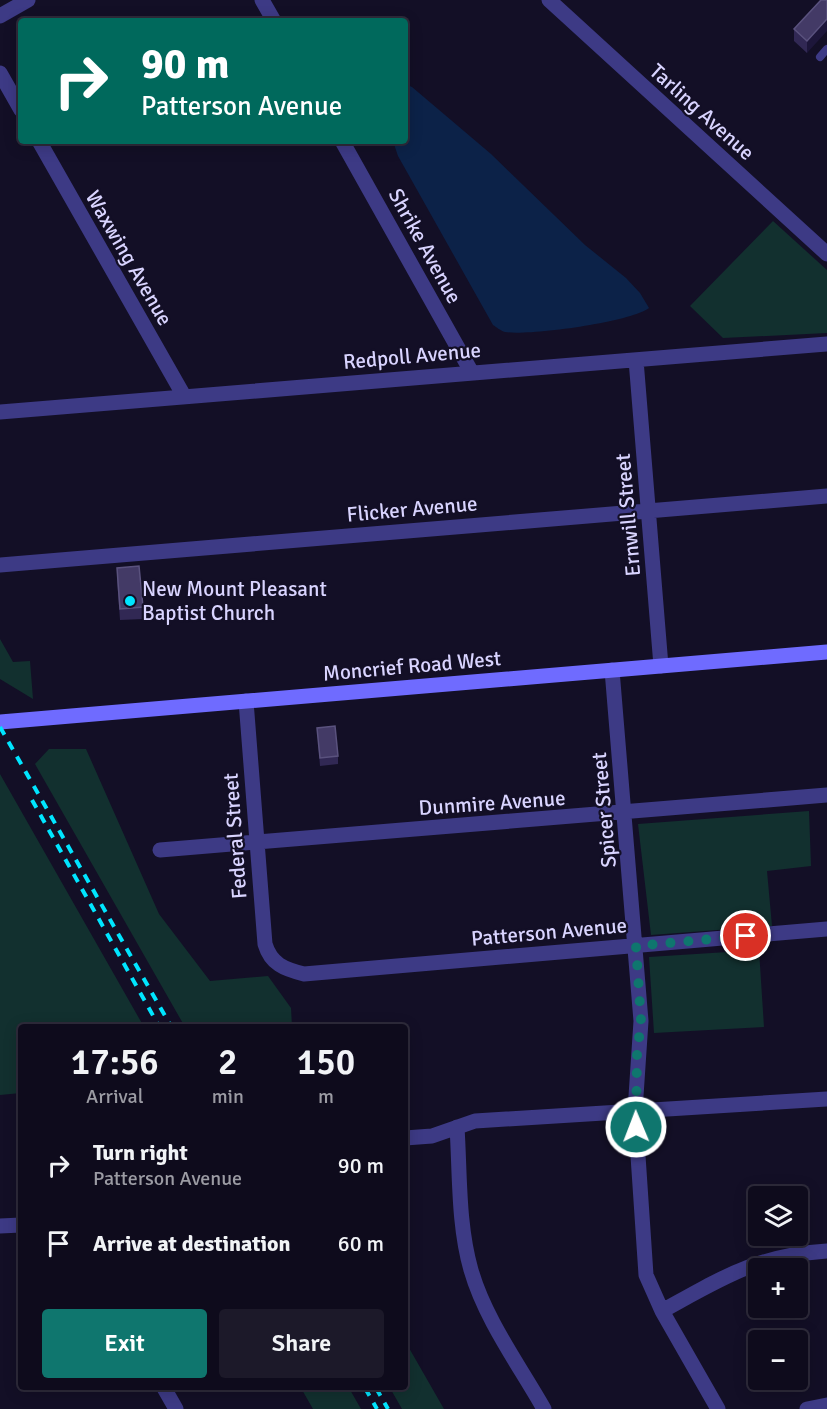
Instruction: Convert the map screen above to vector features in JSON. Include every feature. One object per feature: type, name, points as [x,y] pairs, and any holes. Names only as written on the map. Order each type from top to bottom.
[{"type":"street","points":[[0,16],[28,0]]},
{"type":"street","points":[[262,0],[272,18]]},
{"type":"street","name":"Tarling Avenue","points":[[549,0],[827,254]]},
{"type":"street","points":[[0,73],[18,105]]},
{"type":"street","name":"Waxwing Avenue","points":[[41,144],[184,396]]},
{"type":"street","name":"Shrike Avenue","points":[[344,144],[472,372]]},
{"type":"street","name":"Redpoll Avenue","points":[[0,412],[827,344]]},
{"type":"street","name":"Ernwill Street","points":[[636,360],[661,666]]},
{"type":"street","name":"Flicker Avenue","points":[[0,565],[827,496]]},
{"type":"street","name":"Moncrief Road West","points":[[0,723],[827,652]]},
{"type":"street","name":"Spicer Street","points":[[612,670],[641,1021],[635,1111],[646,1275],[662,1311],[718,1409]]},
{"type":"street","name":"Federal Street","points":[[246,701],[265,944],[268,954],[276,964]]},
{"type":"street","name":"Dunmire Avenue","points":[[160,850],[827,795]]},
{"type":"street","name":"Patterson Avenue","points":[[276,964],[304,974],[827,929]]},
{"type":"street","points":[[408,1138],[432,1136],[475,1121],[827,1099]]},
{"type":"street","points":[[457,1127],[466,1244],[471,1269],[488,1310],[544,1409]]},
{"type":"street","points":[[0,1226],[18,1225]]},
{"type":"street","points":[[662,1311],[752,1263],[796,1253],[827,1251]]},
{"type":"street","points":[[165,1390],[176,1409]]},
{"type":"street","points":[[807,1409],[827,1405]]},
{"type":"lane","points":[[820,57],[827,49]]},
{"type":"green space","points":[[773,221],[827,270],[827,333],[723,338],[690,306]]},
{"type":"green space","points":[[0,639],[13,662],[30,661],[33,699],[0,679]]},
{"type":"green space","points":[[49,749],[86,749],[159,914],[210,981],[268,976],[291,1008],[292,1024],[183,1024],[35,764]]},
{"type":"green space","points":[[0,774],[142,1024],[18,1024],[18,1093],[0,1095]]},
{"type":"green space","points":[[809,811],[811,866],[767,871],[772,926],[651,935],[638,824]]},
{"type":"green space","points":[[759,950],[764,1027],[654,1033],[649,957]]},
{"type":"green space","points":[[408,1346],[444,1409],[402,1409],[391,1390],[408,1390]]},
{"type":"green space","points":[[302,1390],[350,1390],[361,1409],[313,1409]]},
{"type":"water","points":[[408,85],[491,154],[585,245],[626,278],[640,293],[649,308],[602,323],[556,330],[517,333],[500,330],[493,325],[398,156],[394,144],[408,144]]},
{"type":"building","points":[[821,0],[827,0],[827,19],[807,41],[794,29]]},
{"type":"building","name":"New Mount Pleasant Baptist Church","points":[[139,566],[143,607],[120,609],[117,568]]},
{"type":"building","points":[[335,726],[338,756],[320,758],[317,728]]},
{"type":"railway","points":[[0,727],[170,1024]]},
{"type":"railway","points":[[32,800],[158,1024]]},
{"type":"railway","points":[[366,1390],[377,1409]]},
{"type":"railway","points":[[377,1390],[388,1409]]},
{"type":"place","name":"New Mount Pleasant Baptist Church","points":[[130,601]]},
{"type":"route","points":[[636,1127],[637,1055],[641,1021],[636,946],[746,936]]}]
